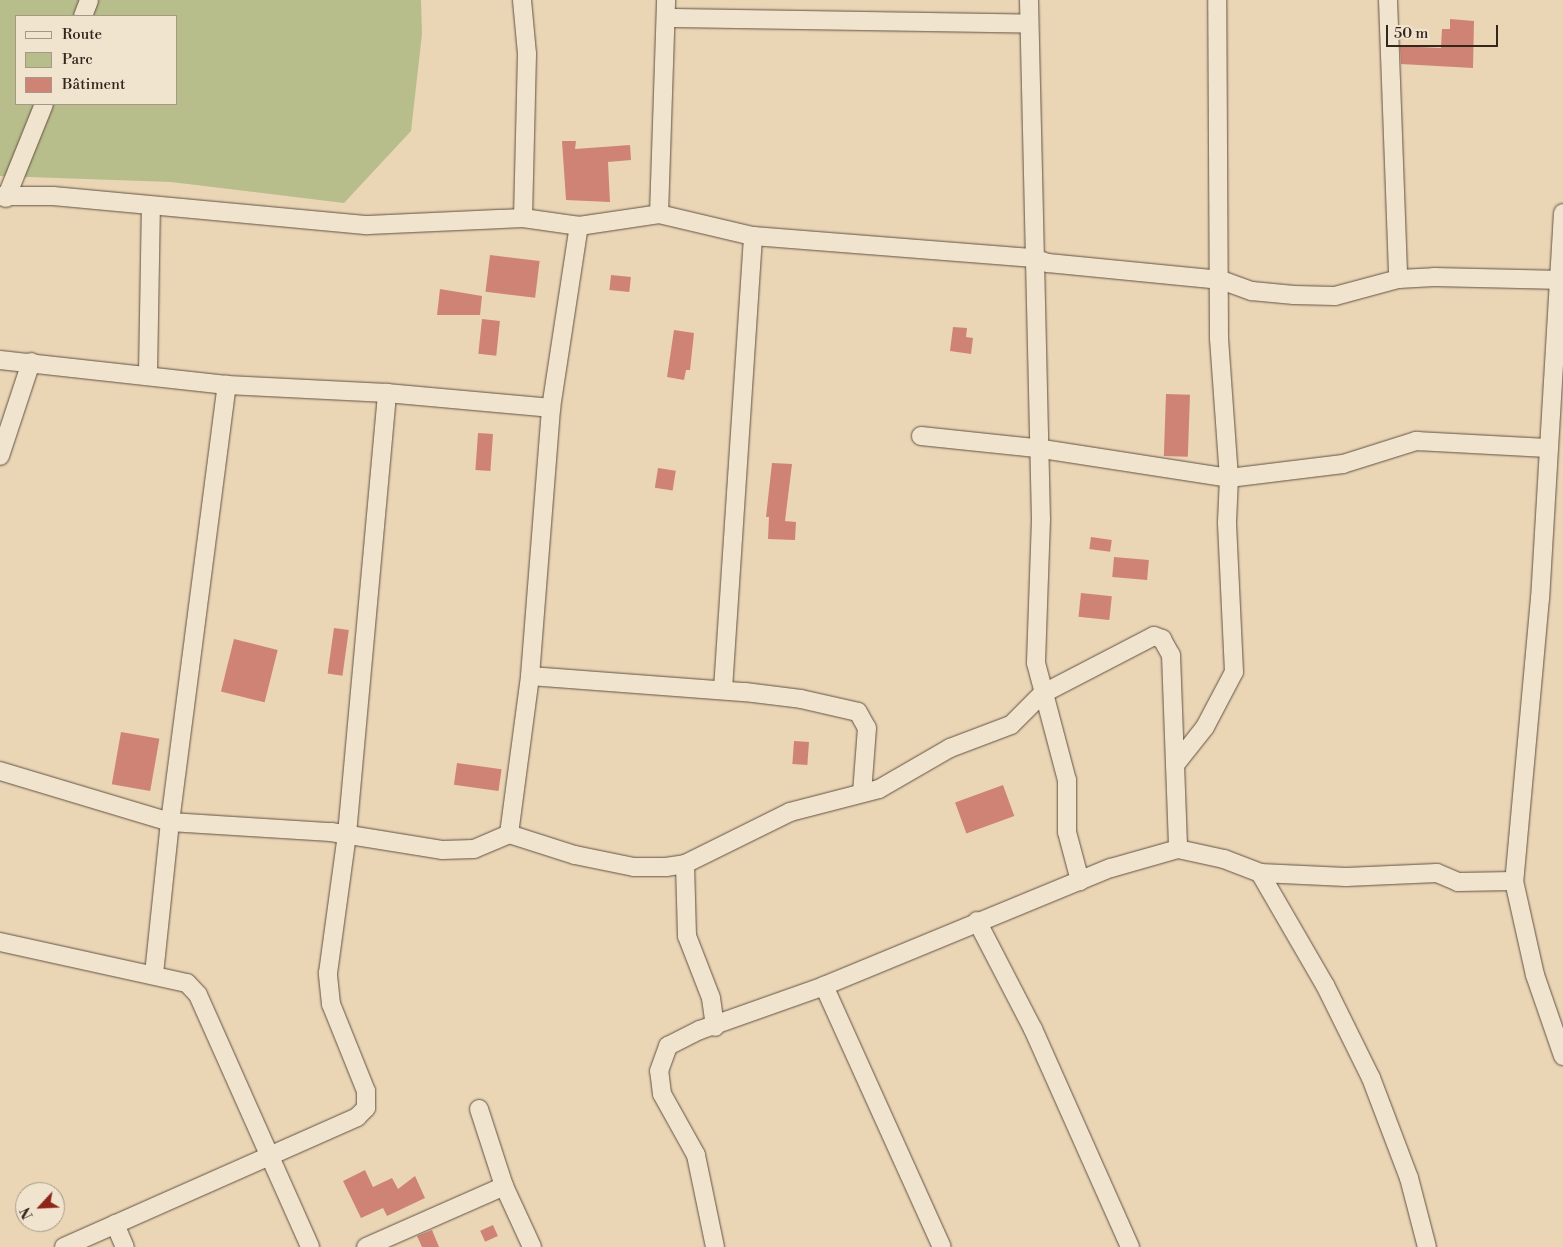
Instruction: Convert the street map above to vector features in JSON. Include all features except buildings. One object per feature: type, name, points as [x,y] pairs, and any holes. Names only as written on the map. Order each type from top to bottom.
[{"type":"street","points":[[83,15],[89,0]]},
{"type":"street","points":[[522,0],[526,54],[523,218]]},
{"type":"street","points":[[659,214],[667,18],[666,0]]},
{"type":"street","points":[[1029,0],[1034,258],[1039,385],[1036,448],[1041,519],[1035,634],[1042,694],[1067,780],[1067,832],[1080,881]]},
{"type":"street","points":[[1175,765],[1205,728],[1234,672],[1226,522],[1229,478],[1219,338],[1221,280],[1217,0]]},
{"type":"street","points":[[1388,0],[1398,279]]},
{"type":"street","points":[[667,18],[1029,24]]},
{"type":"street","points":[[44,105],[3,197],[53,196],[151,208],[368,225],[523,218],[579,226],[659,214],[753,236],[1034,258],[1048,264],[1221,280],[1252,291],[1335,296],[1398,279],[1561,280]]},
{"type":"street","points":[[148,374],[151,208]]},
{"type":"street","points":[[1563,213],[1561,280],[1547,448],[1530,726],[1514,881],[1535,975],[1563,1056]]},
{"type":"street","points":[[508,834],[530,676],[551,408],[579,226]]},
{"type":"street","points":[[723,689],[753,236]]},
{"type":"street","points":[[0,360],[148,374],[227,385],[387,393],[551,408]]},
{"type":"street","points":[[0,456],[31,362]]},
{"type":"street","points":[[154,974],[170,822],[227,385]]},
{"type":"street","points":[[64,1247],[357,1117],[366,1108],[366,1091],[327,990],[347,834],[387,393]]},
{"type":"street","points":[[921,436],[1036,448],[1229,478],[1343,464],[1416,441],[1547,448]]},
{"type":"street","points":[[0,771],[170,822],[347,834],[442,850],[474,849],[508,834],[575,855],[634,867],[685,864],[769,820],[879,788],[950,748],[1011,725],[1042,694],[1154,636],[1162,638],[1171,655],[1178,849]]},
{"type":"street","points":[[530,676],[723,689],[801,699],[858,712],[867,728],[862,793]]},
{"type":"street","points":[[712,1246],[696,1156],[662,1094],[659,1071],[668,1046],[824,986],[1132,860],[1178,849],[1224,859],[1260,872],[1346,877],[1437,873],[1458,882],[1514,881]]},
{"type":"street","points":[[685,864],[687,936],[711,998],[715,1027]]},
{"type":"street","points":[[1260,872],[1325,985],[1371,1078],[1409,1178],[1427,1247]]},
{"type":"street","points":[[977,922],[1033,1029],[1130,1247]]},
{"type":"street","points":[[0,942],[154,974],[187,983],[198,995],[267,1156],[310,1247]]},
{"type":"street","points":[[824,986],[942,1247]]},
{"type":"street","points":[[479,1109],[504,1186],[532,1247]]},
{"type":"street","points":[[366,1247],[504,1186]]},
{"type":"street","points":[[115,1224],[125,1247]]},
{"type":"green space","points":[[0,0],[421,0],[422,34],[411,131],[344,203],[171,182],[0,176]]}]
